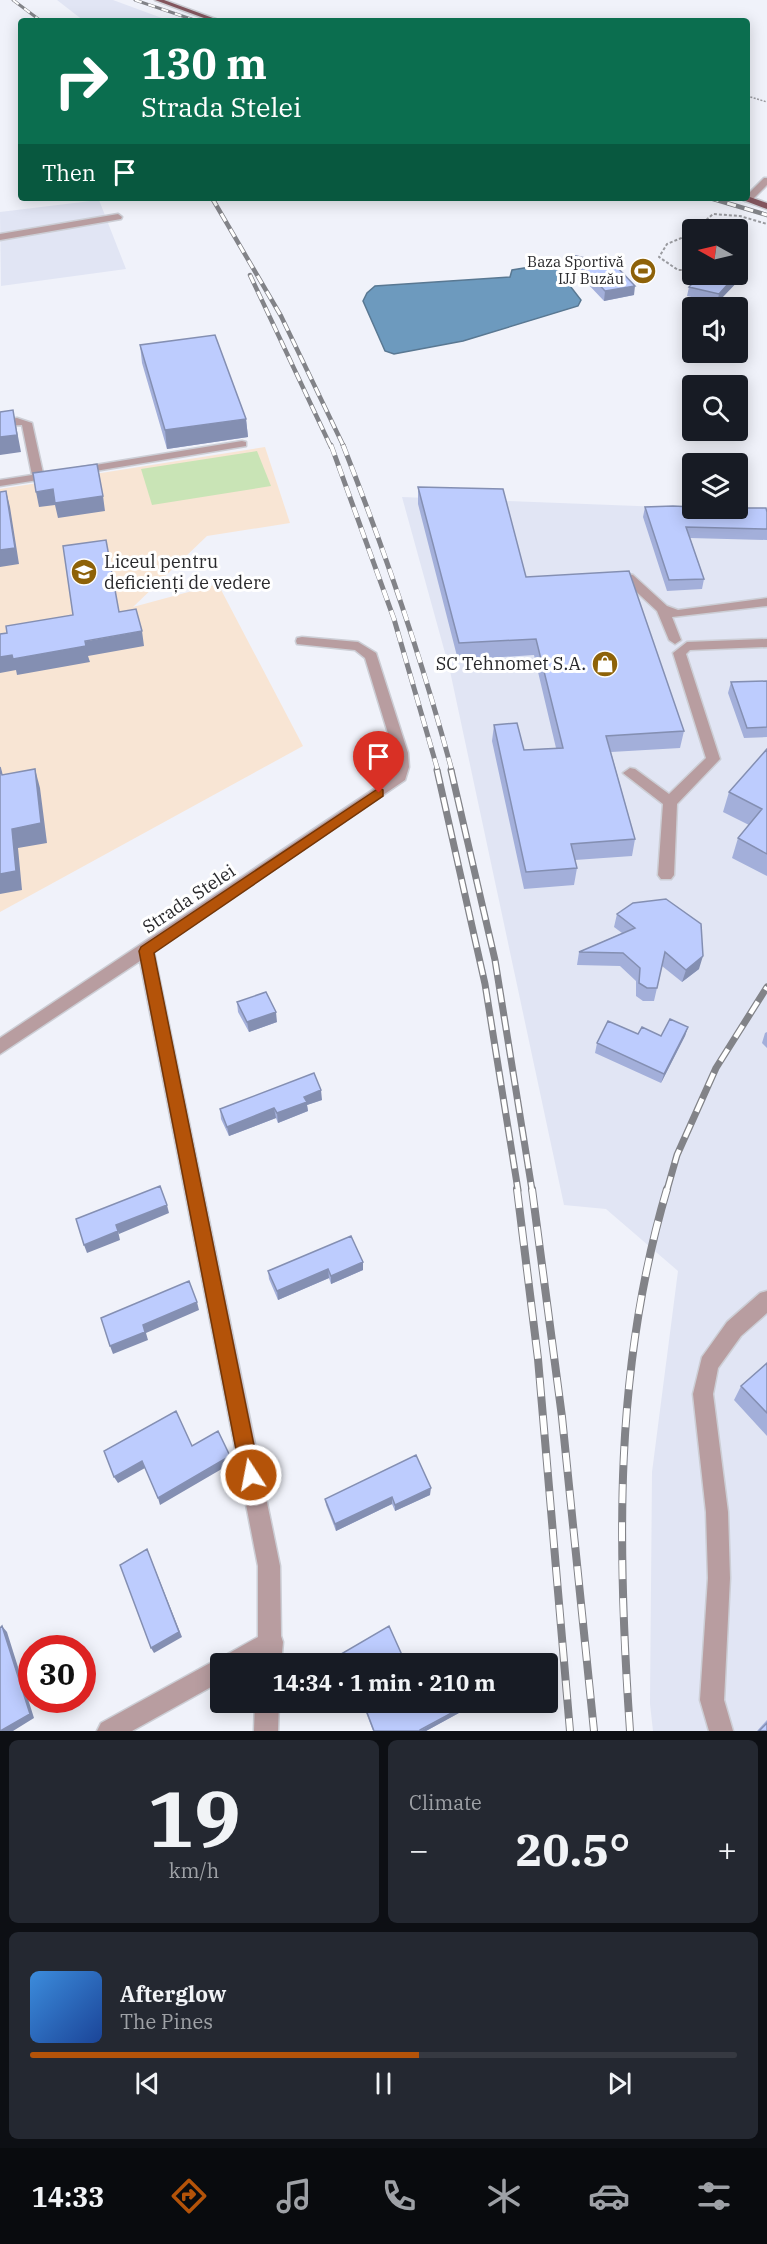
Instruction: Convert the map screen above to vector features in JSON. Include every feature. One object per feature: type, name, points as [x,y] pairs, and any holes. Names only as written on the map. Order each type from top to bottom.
[{"type":"main road","points":[[158,0],[209,18]]},
{"type":"main road","points":[[750,199],[767,206]]},
{"type":"street","points":[[750,195],[767,180]]},
{"type":"street","points":[[0,237],[118,217]]},
{"type":"street","points":[[0,423],[17,420],[27,423],[39,477]]},
{"type":"street","points":[[0,483],[242,444]]},
{"type":"street","points":[[596,579],[629,578],[673,619],[713,759],[670,802],[666,875]]},
{"type":"street","points":[[673,619],[767,602]]},
{"type":"street","name":"Strada Stelei","points":[[0,1047],[398,780],[402,767],[401,753],[370,656],[358,646],[302,641]]},
{"type":"street","points":[[680,646],[767,643]]},
{"type":"street","points":[[630,773],[670,802]]},
{"type":"street","points":[[146,951],[269,1566],[271,1653]]},
{"type":"street","points":[[721,1731],[712,1700],[718,1578],[717,1512],[703,1394],[709,1364],[734,1329],[767,1300]]},
{"type":"street","points":[[109,1731],[210,1675]]},
{"type":"street","points":[[266,1731],[267,1713]]},
{"type":"path","points":[[750,97],[767,102]]},
{"type":"path","points":[[705,219],[713,214],[740,216],[767,224]]},
{"type":"path","points":[[682,237],[670,241],[658,256],[671,269],[682,271]]},
{"type":"shaded area","points":[[57,0],[113,0],[162,18],[80,18]]},
{"type":"shaded area","points":[[99,201],[126,269],[1,286],[0,212]]},
{"type":"shaded area","points":[[265,447],[290,523],[207,536],[133,607],[218,584],[303,746],[0,912],[0,489]]},
{"type":"shaded area","points":[[402,497],[682,508],[682,519],[748,519],[748,510],[767,511],[767,1731],[653,1731],[650,1704],[652,1472],[678,1271],[606,1209],[564,1205],[450,671]]},
{"type":"green space","points":[[257,451],[271,486],[152,505],[141,469]]},
{"type":"water","points":[[530,267],[557,269],[581,300],[578,306],[463,341],[394,354],[385,351],[363,301],[367,293],[375,286],[510,277],[512,270]]},
{"type":"building","points":[[572,255],[615,265],[635,286],[605,291]]},
{"type":"building","points":[[691,285],[727,285],[719,294],[689,287]]},
{"type":"building","points":[[215,335],[246,419],[165,430],[140,345]]},
{"type":"building","points":[[13,410],[17,435],[0,437],[0,412]]},
{"type":"building","points":[[97,464],[103,496],[55,503],[53,489],[36,492],[33,473]]},
{"type":"building","points":[[418,487],[503,489],[526,577],[629,571],[684,731],[606,736],[635,839],[571,844],[577,868],[526,872],[494,725],[517,723],[524,750],[563,748],[536,639],[459,643]]},
{"type":"building","points":[[6,491],[15,548],[0,550],[0,492]]},
{"type":"building","points":[[682,506],[682,519],[748,519],[748,508],[766,508],[767,529],[686,527],[704,579],[669,580],[645,507]]},
{"type":"building","points":[[106,540],[119,612],[136,609],[142,631],[85,641],[86,646],[13,659],[12,655],[0,657],[0,634],[7,633],[6,626],[73,615],[63,546]]},
{"type":"building","points":[[767,681],[767,727],[747,728],[731,682]]},
{"type":"building","points":[[767,749],[767,854],[738,838],[762,809],[729,792]]},
{"type":"building","points":[[0,767],[2,775],[35,769],[41,823],[12,829],[16,871],[0,874]]},
{"type":"building","points":[[666,899],[701,924],[703,956],[686,970],[665,952],[657,988],[647,988],[639,983],[640,968],[623,953],[579,952],[635,928],[617,914],[633,903]]},
{"type":"building","points":[[266,992],[276,1012],[247,1022],[237,1002]]},
{"type":"building","points":[[670,1019],[688,1027],[664,1074],[597,1043],[608,1021],[638,1034],[642,1027],[661,1036]]},
{"type":"building","points":[[314,1073],[321,1090],[304,1097],[307,1102],[277,1113],[274,1108],[227,1127],[220,1109]]},
{"type":"building","points":[[160,1186],[167,1205],[116,1225],[118,1231],[84,1245],[76,1219]]},
{"type":"building","points":[[351,1236],[363,1262],[331,1276],[328,1269],[277,1291],[268,1271]]},
{"type":"building","points":[[189,1281],[197,1302],[143,1325],[145,1332],[110,1346],[101,1318]]},
{"type":"building","points":[[767,1363],[767,1413],[741,1386]]},
{"type":"building","points":[[176,1411],[192,1446],[218,1431],[230,1456],[158,1498],[142,1461],[114,1477],[104,1451]]},
{"type":"building","points":[[416,1455],[431,1488],[395,1505],[392,1497],[335,1524],[325,1499]]},
{"type":"building","points":[[147,1549],[179,1632],[151,1648],[120,1565]]},
{"type":"building","points":[[2,1626],[18,1676],[18,1713],[30,1714],[0,1731],[0,1628]]},
{"type":"building","points":[[389,1626],[401,1653],[343,1653]]},
{"type":"building","points":[[367,1713],[452,1713],[420,1731],[374,1731]]},
{"type":"building","points":[[767,1723],[767,1731],[759,1731]]},
{"type":"railway","points":[[13,0],[37,18]]},
{"type":"railway","points":[[135,0],[188,18]]},
{"type":"railway","points":[[214,201],[281,316],[344,447]]},
{"type":"railway","points":[[720,201],[767,215]]},
{"type":"railway","points":[[250,275],[331,447]]},
{"type":"railway","points":[[331,445],[394,619],[438,771]]},
{"type":"railway","points":[[343,445],[402,607],[452,771]]},
{"type":"railway","points":[[437,770],[485,984],[518,1190]]},
{"type":"railway","points":[[451,770],[495,960],[532,1190]]},
{"type":"railway","points":[[667,1190],[677,1155],[716,1068],[767,987]]},
{"type":"railway","points":[[517,1189],[538,1359],[570,1731]]},
{"type":"railway","points":[[532,1189],[562,1417],[594,1731]]},
{"type":"railway","points":[[630,1731],[623,1593],[624,1458],[637,1323],[650,1256],[667,1189]]},
{"type":"place","name":"Baza Sportivă IJJ Buzău","points":[[643,271]]},
{"type":"place","name":"Liceul pentru deficienți de vedere","points":[[84,572]]},
{"type":"place","name":"SC Tehnomet S.A.","points":[[605,664]]},
{"type":"route","points":[[251,1475],[146,951],[379,793]]}]
